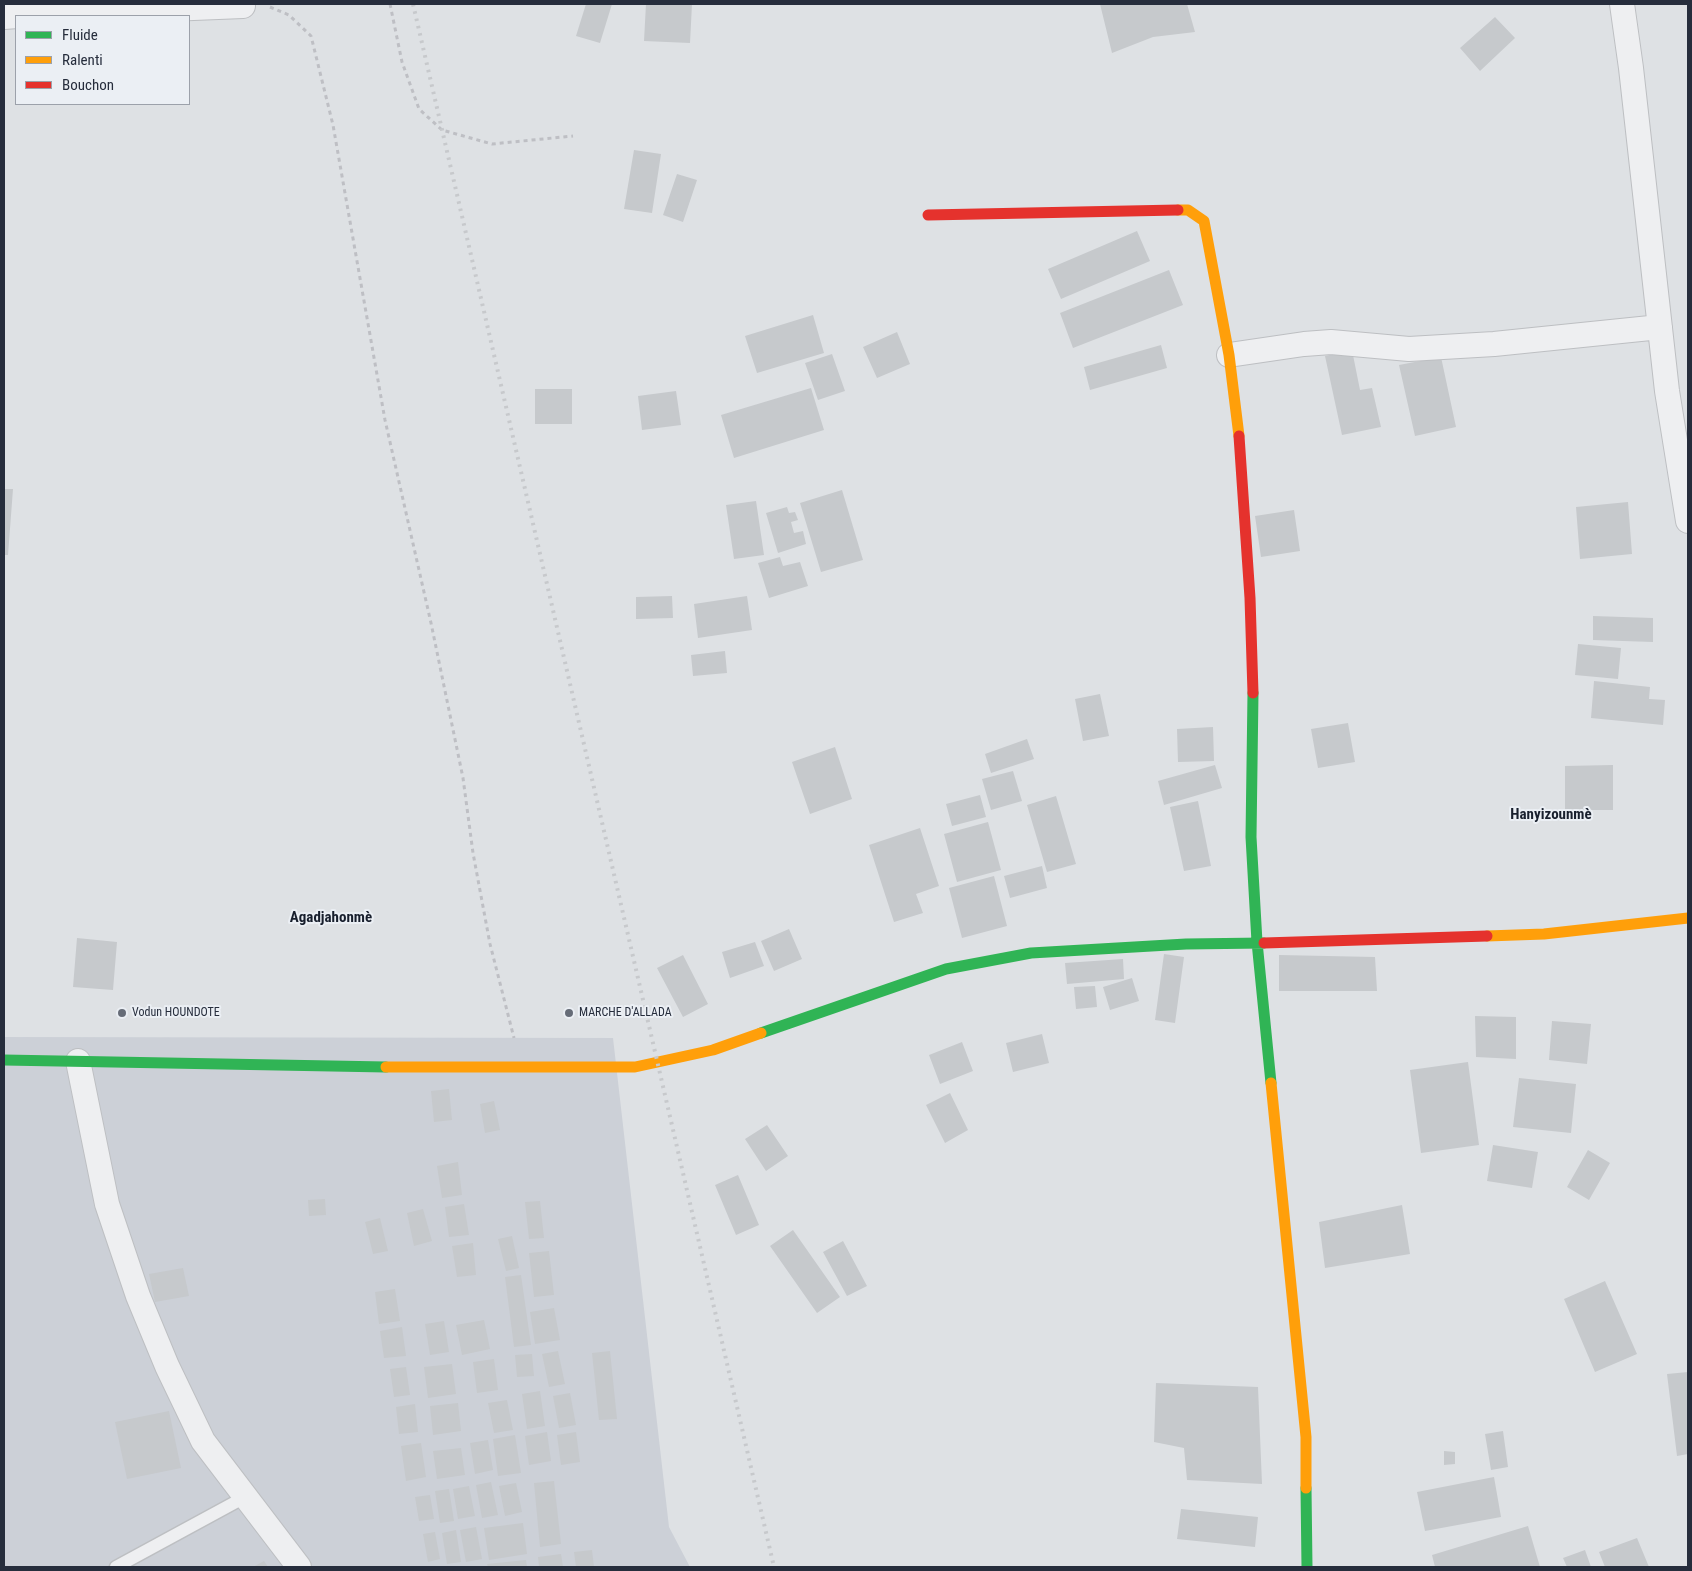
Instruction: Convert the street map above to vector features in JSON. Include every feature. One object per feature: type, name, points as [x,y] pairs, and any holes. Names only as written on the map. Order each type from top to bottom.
[{"type":"street","points":[[1622,4],[1631,68],[1667,391],[1688,521]]},
{"type":"street","points":[[31,15],[243,6]]},
{"type":"street","points":[[928,215],[1188,210],[1204,221],[1229,355],[1239,429],[1250,598],[1253,711],[1251,837],[1257,942],[1306,1437],[1307,1567]]},
{"type":"street","points":[[1229,355],[1331,342],[1409,349],[1494,344],[1660,326]]},
{"type":"street","points":[[4,1060],[450,1068],[635,1066],[713,1050],[946,969],[1031,953],[1186,944],[1324,942],[1544,934],[1688,918]]},
{"type":"street","points":[[78,1062],[107,1204],[138,1296],[167,1366],[203,1442],[299,1567]]},
{"type":"lane","points":[[116,1567],[245,1497]]},
{"type":"path","points":[[243,6],[262,4],[289,15],[312,36],[333,125],[385,420],[462,778],[472,853],[490,944],[521,1067]]},
{"type":"path","points":[[390,4],[402,62],[419,109],[442,130],[492,144],[573,136]]},
{"type":"shaded area","points":[[4,1037],[613,1038],[669,1527],[690,1567],[4,1567]]},
{"type":"building","points":[[586,4],[612,4],[600,43],[576,36]]},
{"type":"building","points":[[646,4],[692,4],[690,43],[644,41]]},
{"type":"building","points":[[1100,4],[1187,4],[1195,32],[1153,37],[1112,53]]},
{"type":"building","points":[[1495,17],[1515,38],[1480,71],[1460,48]]},
{"type":"building","points":[[634,150],[661,154],[652,213],[624,209]]},
{"type":"building","points":[[677,174],[697,180],[683,222],[663,215]]},
{"type":"building","points":[[1137,231],[1150,261],[1061,299],[1048,269]]},
{"type":"building","points":[[1169,270],[1183,305],[1073,348],[1060,313]]},
{"type":"building","points":[[813,315],[824,353],[757,373],[745,336]]},
{"type":"building","points":[[897,332],[910,364],[877,378],[863,347]]},
{"type":"building","points":[[1161,345],[1167,368],[1090,390],[1084,367]]},
{"type":"building","points":[[1352,350],[1360,390],[1372,388],[1381,427],[1342,435],[1325,356]]},
{"type":"building","points":[[832,354],[845,391],[818,400],[805,363]]},
{"type":"building","points":[[1441,357],[1456,427],[1415,436],[1399,365]]},
{"type":"building","points":[[811,388],[824,430],[734,458],[721,415]]},
{"type":"building","points":[[535,389],[572,389],[572,424],[535,424]]},
{"type":"building","points":[[676,391],[681,425],[642,430],[638,396]]},
{"type":"building","points":[[4,489],[13,489],[8,555],[4,555]]},
{"type":"building","points":[[842,490],[863,560],[821,572],[800,503]]},
{"type":"building","points":[[756,501],[764,555],[734,559],[726,505]]},
{"type":"building","points":[[1628,502],[1632,554],[1580,559],[1576,507]]},
{"type":"building","points":[[787,507],[789,513],[795,512],[798,520],[791,522],[794,533],[803,531],[806,544],[778,553],[766,513]]},
{"type":"building","points":[[1294,510],[1300,551],[1261,557],[1255,516]]},
{"type":"building","points":[[780,557],[783,566],[800,562],[808,586],[769,598],[758,563]]},
{"type":"building","points":[[672,596],[673,618],[636,619],[636,597]]},
{"type":"building","points":[[747,596],[752,630],[698,638],[694,604]]},
{"type":"building","points":[[1593,616],[1653,618],[1653,642],[1593,640]]},
{"type":"building","points":[[1578,644],[1621,648],[1618,679],[1575,675]]},
{"type":"building","points":[[725,651],[727,673],[693,676],[691,655]]},
{"type":"building","points":[[1594,681],[1650,687],[1649,699],[1665,700],[1663,725],[1591,718]]},
{"type":"building","points":[[1100,694],[1109,736],[1083,741],[1075,699]]},
{"type":"building","points":[[1348,723],[1355,762],[1318,768],[1311,729]]},
{"type":"building","points":[[1213,727],[1214,761],[1178,762],[1177,729]]},
{"type":"building","points":[[1027,739],[1034,759],[991,773],[985,754]]},
{"type":"building","points":[[835,747],[852,799],[810,814],[792,762]]},
{"type":"building","points":[[1215,765],[1222,788],[1164,805],[1158,781]]},
{"type":"building","points":[[1613,765],[1613,810],[1565,810],[1565,766]]},
{"type":"building","points":[[1013,771],[1022,801],[991,810],[982,779]]},
{"type":"building","points":[[980,795],[986,817],[952,826],[946,804]]},
{"type":"building","points":[[1056,796],[1076,864],[1047,872],[1027,805]]},
{"type":"building","points":[[1198,801],[1211,866],[1184,871],[1170,807]]},
{"type":"building","points":[[988,822],[1001,870],[957,882],[944,834]]},
{"type":"building","points":[[920,828],[939,886],[916,894],[923,913],[894,922],[869,845]]},
{"type":"building","points":[[1042,866],[1047,888],[1010,898],[1004,876]]},
{"type":"building","points":[[994,876],[1007,926],[962,938],[949,888]]},
{"type":"building","points":[[789,929],[802,959],[774,971],[761,941]]},
{"type":"building","points":[[77,938],[117,942],[113,990],[73,987]]},
{"type":"building","points":[[755,942],[764,966],[730,978],[722,952]]},
{"type":"building","points":[[1164,954],[1184,957],[1175,1023],[1155,1020]]},
{"type":"building","points":[[683,955],[708,1004],[683,1017],[657,968]]},
{"type":"building","points":[[1279,955],[1375,957],[1377,991],[1279,991]]},
{"type":"building","points":[[1123,959],[1124,979],[1067,984],[1065,963]]},
{"type":"building","points":[[1132,978],[1139,1001],[1110,1010],[1103,987]]},
{"type":"building","points":[[1095,986],[1097,1007],[1076,1009],[1074,987]]},
{"type":"building","points":[[1475,1016],[1516,1017],[1516,1059],[1476,1057]]},
{"type":"building","points":[[1552,1021],[1591,1024],[1587,1064],[1549,1060]]},
{"type":"building","points":[[1042,1034],[1049,1063],[1013,1072],[1006,1043]]},
{"type":"building","points":[[962,1042],[973,1071],[940,1084],[929,1055]]},
{"type":"building","points":[[1468,1062],[1479,1145],[1421,1153],[1410,1070]]},
{"type":"building","points":[[1519,1078],[1576,1084],[1571,1133],[1513,1127]]},
{"type":"building","points":[[449,1089],[452,1120],[434,1122],[431,1091]]},
{"type":"building","points":[[950,1093],[968,1130],[945,1143],[926,1105]]},
{"type":"building","points":[[494,1101],[500,1130],[485,1133],[480,1104]]},
{"type":"building","points":[[767,1125],[788,1156],[766,1171],[745,1139]]},
{"type":"building","points":[[1493,1145],[1538,1152],[1532,1188],[1487,1181]]},
{"type":"building","points":[[1588,1150],[1610,1163],[1589,1200],[1567,1187]]},
{"type":"building","points":[[458,1162],[462,1195],[442,1198],[437,1166]]},
{"type":"building","points":[[738,1175],[759,1225],[736,1235],[715,1185]]},
{"type":"building","points":[[325,1199],[326,1215],[309,1216],[308,1200]]},
{"type":"building","points":[[540,1201],[544,1238],[529,1239],[525,1202]]},
{"type":"building","points":[[464,1204],[469,1235],[449,1237],[445,1207]]},
{"type":"building","points":[[1402,1205],[1410,1254],[1325,1268],[1319,1222]]},
{"type":"building","points":[[423,1209],[432,1241],[414,1246],[407,1213]]},
{"type":"building","points":[[380,1218],[388,1251],[373,1254],[365,1222]]},
{"type":"building","points":[[793,1230],[840,1297],[817,1313],[770,1246]]},
{"type":"building","points":[[512,1236],[519,1268],[506,1271],[498,1239]]},
{"type":"building","points":[[843,1241],[867,1286],[847,1296],[823,1252]]},
{"type":"building","points":[[473,1243],[476,1275],[457,1277],[452,1246]]},
{"type":"building","points":[[549,1251],[554,1295],[534,1297],[529,1253]]},
{"type":"building","points":[[183,1268],[189,1296],[155,1302],[149,1274]]},
{"type":"building","points":[[521,1275],[531,1345],[514,1347],[505,1277]]},
{"type":"building","points":[[1605,1281],[1637,1354],[1595,1372],[1564,1299]]},
{"type":"building","points":[[395,1289],[400,1321],[379,1324],[375,1292]]},
{"type":"building","points":[[554,1308],[560,1340],[535,1344],[530,1312]]},
{"type":"building","points":[[484,1320],[490,1349],[462,1355],[456,1325]]},
{"type":"building","points":[[444,1321],[449,1352],[430,1355],[425,1324]]},
{"type":"building","points":[[402,1327],[406,1356],[384,1358],[380,1331]]},
{"type":"building","points":[[558,1351],[565,1384],[549,1387],[542,1354]]},
{"type":"building","points":[[610,1351],[617,1419],[599,1420],[592,1353]]},
{"type":"building","points":[[532,1354],[534,1376],[517,1377],[515,1355]]},
{"type":"building","points":[[494,1359],[498,1390],[477,1393],[473,1362]]},
{"type":"building","points":[[452,1364],[456,1394],[428,1398],[424,1367]]},
{"type":"building","points":[[406,1367],[410,1395],[394,1397],[390,1369]]},
{"type":"building","points":[[1688,1372],[1688,1454],[1677,1456],[1667,1374]]},
{"type":"building","points":[[1156,1383],[1258,1387],[1262,1484],[1187,1480],[1184,1448],[1154,1442]]},
{"type":"building","points":[[540,1391],[545,1426],[527,1429],[522,1394]]},
{"type":"building","points":[[570,1393],[576,1425],[559,1428],[553,1396]]},
{"type":"building","points":[[507,1400],[513,1430],[494,1433],[488,1403]]},
{"type":"building","points":[[458,1403],[461,1431],[433,1435],[430,1406]]},
{"type":"building","points":[[415,1404],[418,1432],[399,1434],[396,1407]]},
{"type":"building","points":[[169,1411],[181,1468],[127,1479],[115,1422]]},
{"type":"building","points":[[1503,1431],[1508,1467],[1491,1470],[1485,1434]]},
{"type":"building","points":[[547,1432],[551,1461],[529,1465],[525,1436]]},
{"type":"building","points":[[576,1432],[580,1462],[561,1465],[557,1435]]},
{"type":"building","points":[[515,1435],[521,1473],[498,1476],[493,1439]]},
{"type":"building","points":[[488,1440],[493,1470],[475,1474],[470,1443]]},
{"type":"building","points":[[421,1443],[426,1477],[406,1481],[401,1446]]},
{"type":"building","points":[[461,1448],[465,1475],[437,1479],[433,1451]]},
{"type":"building","points":[[1444,1451],[1455,1452],[1455,1464],[1444,1465]]},
{"type":"building","points":[[1494,1477],[1501,1517],[1425,1531],[1417,1492]]},
{"type":"building","points":[[554,1481],[561,1544],[540,1547],[534,1483]]},
{"type":"building","points":[[491,1482],[498,1515],[482,1518],[476,1485]]},
{"type":"building","points":[[516,1483],[522,1512],[505,1516],[499,1486]]},
{"type":"building","points":[[469,1486],[475,1516],[458,1519],[453,1489]]},
{"type":"building","points":[[449,1489],[454,1521],[440,1523],[435,1491]]},
{"type":"building","points":[[430,1495],[434,1519],[419,1521],[415,1497]]},
{"type":"building","points":[[1181,1509],[1258,1517],[1255,1547],[1177,1539]]},
{"type":"building","points":[[523,1523],[527,1554],[489,1560],[484,1528]]},
{"type":"building","points":[[1528,1526],[1540,1567],[1435,1567],[1432,1555]]},
{"type":"building","points":[[476,1527],[482,1559],[466,1562],[460,1530]]},
{"type":"building","points":[[456,1530],[461,1562],[447,1564],[442,1533]]},
{"type":"building","points":[[435,1532],[440,1559],[428,1562],[423,1534]]},
{"type":"building","points":[[1637,1538],[1649,1567],[1605,1567],[1599,1552]]},
{"type":"building","points":[[592,1550],[594,1567],[576,1567],[574,1552]]},
{"type":"building","points":[[1585,1550],[1591,1567],[1567,1567],[1563,1558]]},
{"type":"building","points":[[561,1554],[563,1567],[539,1567],[538,1557]]},
{"type":"building","points":[[526,1560],[527,1567],[488,1567],[487,1564]]},
{"type":"building","points":[[264,1561],[268,1567],[253,1567]]},
{"type":"railway","points":[[413,4],[774,1567]]},
{"type":"traffic: fast","points":[[1253,693],[1251,837],[1257,942],[1271,1083]]},
{"type":"traffic: fast","points":[[761,1033],[946,969],[1031,953],[1186,944],[1264,943]]},
{"type":"traffic: fast","points":[[4,1060],[386,1067]]},
{"type":"traffic: fast","points":[[1306,1488],[1307,1567]]},
{"type":"traffic: slow","points":[[1178,210],[1188,210],[1204,221],[1229,355],[1239,436]]},
{"type":"traffic: slow","points":[[1487,936],[1544,934],[1688,918]]},
{"type":"traffic: slow","points":[[386,1067],[635,1067],[713,1050],[761,1033]]},
{"type":"traffic: slow","points":[[1271,1083],[1306,1437],[1306,1488]]},
{"type":"traffic: jam","points":[[928,215],[1178,210]]},
{"type":"traffic: jam","points":[[1239,436],[1250,598],[1253,693]]},
{"type":"traffic: jam","points":[[1264,943],[1487,936]]},
{"type":"place","name":"Vodun HOUNDOTE","points":[[122,1013]]},
{"type":"place","name":"MARCHE D'ALLADA","points":[[569,1013]]},
{"type":"district","name":"Hanyizounmè","points":[[1551,815]]},
{"type":"district","name":"Agadjahonmè","points":[[331,918]]}]
